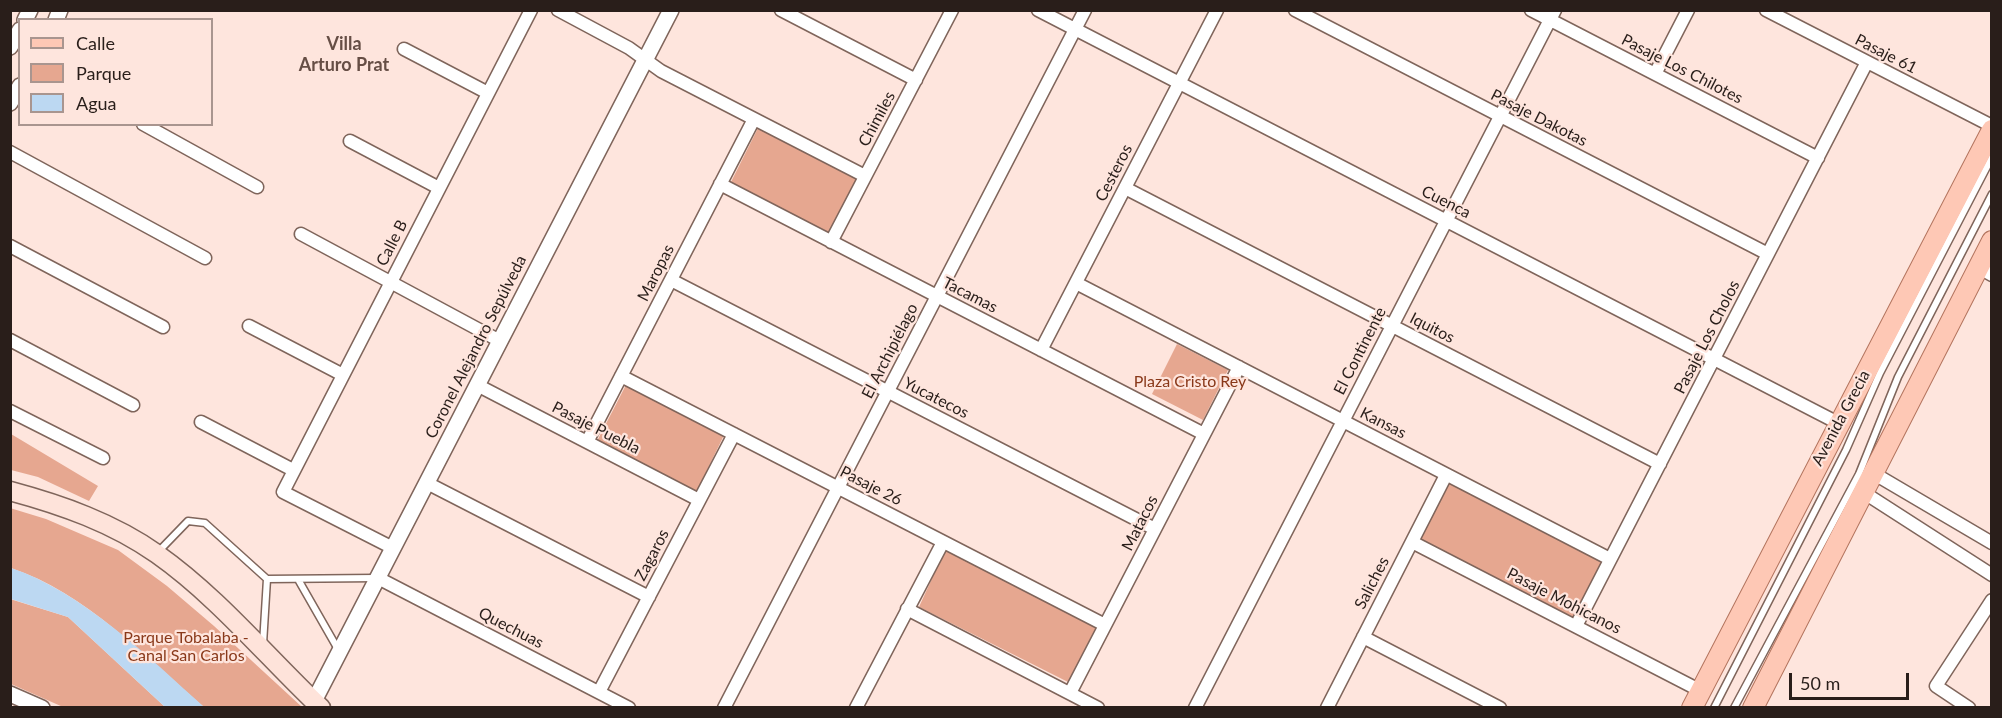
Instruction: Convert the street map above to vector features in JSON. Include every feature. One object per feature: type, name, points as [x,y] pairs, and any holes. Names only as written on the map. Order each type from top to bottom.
[{"type":"main road","name":"Avenida Grecia","points":[[1697,699],[1992,128]]},
{"type":"main road","points":[[1753,708],[1873,473],[1985,271],[1992,241]]},
{"type":"main road","points":[[10,491],[86,515],[156,553],[183,574],[318,704]]},
{"type":"street","name":"Calle B","points":[[393,548],[282,492],[531,10]]},
{"type":"street","points":[[558,10],[629,48],[660,70],[865,176]]},
{"type":"street","name":"Coronel Alejandro Sepúlveda","points":[[318,704],[340,652],[671,10]]},
{"type":"street","points":[[781,10],[916,80]]},
{"type":"street","name":"Chimiles","points":[[831,242],[952,10]]},
{"type":"street","name":"Cuenca","points":[[1038,10],[1838,423]]},
{"type":"street","name":"El Archipiélago","points":[[724,708],[1085,10]]},
{"type":"street","name":"Cesteros","points":[[1041,350],[1217,10]]},
{"type":"street","name":"Pasaje Dakotas","points":[[1295,10],[1768,254]]},
{"type":"street","name":"Pasaje Los Chilotes","points":[[1531,10],[1552,15],[1655,74],[1818,158]]},
{"type":"street","points":[[1655,74],[1688,10]]},
{"type":"street","name":"Pasaje 61","points":[[1766,10],[1992,128]]},
{"type":"street","name":"El Continente","points":[[1195,708],[1552,15]]},
{"type":"street","points":[[10,47],[18,33]]},
{"type":"street","points":[[404,49],[488,93]]},
{"type":"street","name":"Pasaje Los Cholos","points":[[1576,626],[1867,62]]},
{"type":"street","points":[[10,103],[18,89]]},
{"type":"street","name":"Maropas","points":[[587,442],[754,119]]},
{"type":"street","points":[[147,126],[257,187]]},
{"type":"street","points":[[350,141],[439,188]]},
{"type":"street","points":[[10,152],[205,258]]},
{"type":"street","name":"Tacamas","points":[[720,184],[1204,434]]},
{"type":"street","name":"Iquitos","points":[[1125,188],[1660,464]]},
{"type":"street","points":[[302,234],[500,341]]},
{"type":"street","points":[[10,246],[163,327]]},
{"type":"street","name":"Yucatecos","points":[[671,280],[1155,529]]},
{"type":"street","name":"Kansas","points":[[1076,283],[1610,560]]},
{"type":"street","points":[[249,326],[343,375]]},
{"type":"street","points":[[10,340],[133,405]]},
{"type":"street","name":"Matacos","points":[[1070,693],[1239,367]]},
{"type":"street","name":"Pasaje 26","points":[[621,376],[1105,625]]},
{"type":"street","name":"Pasaje Puebla","points":[[477,385],[699,500]]},
{"type":"street","points":[[10,411],[103,458]]},
{"type":"street","points":[[201,422],[293,470]]},
{"type":"street","name":"Zagaros","points":[[599,692],[734,434]]},
{"type":"street","points":[[1873,473],[1992,543]]},
{"type":"street","name":"Saliches","points":[[1327,708],[1446,474]]},
{"type":"street","points":[[427,483],[648,597]]},
{"type":"street","points":[[1863,492],[1992,575]]},
{"type":"street","points":[[860,706],[907,609],[943,542]]},
{"type":"street","name":"Pasaje Mohicanos","points":[[1412,542],[1576,626],[1697,699]]},
{"type":"street","name":"Quechuas","points":[[378,578],[629,708]]},
{"type":"street","points":[[1969,708],[1936,686],[1992,600]]},
{"type":"street","points":[[907,609],[1098,708]]},
{"type":"street","points":[[1363,637],[1500,708]]},
{"type":"street","points":[[10,694],[35,706]]},
{"type":"lane","points":[[1714,708],[1846,450],[1880,373],[1992,157]]},
{"type":"lane","points":[[1734,708],[1859,474],[1898,377],[1992,194]]},
{"type":"lane","points":[[156,553],[188,521],[205,523],[267,579],[299,581],[378,578]]},
{"type":"lane","points":[[263,650],[267,579]]},
{"type":"lane","points":[[299,581],[340,652]]},
{"type":"green space","points":[[760,124],[859,177],[829,237],[730,184]]},
{"type":"green space","name":"Plaza Cristo Rey","points":[[1177,344],[1228,370],[1203,420],[1152,394]]},
{"type":"green space","points":[[627,383],[725,433],[696,493],[596,443]]},
{"type":"green space","points":[[11,434],[98,486],[89,501],[38,477],[11,470]]},
{"type":"green space","points":[[1449,482],[1604,561],[1575,618],[1420,539]]},
{"type":"green space","name":"Parque Tobalaba - Canal San Carlos","points":[[10,508],[46,519],[118,550],[167,586],[214,626],[302,707],[204,707],[114,628],[64,593],[11,568]]},
{"type":"green space","points":[[945,550],[1096,628],[1068,682],[919,607]]},
{"type":"green space","points":[[10,599],[68,617],[165,707],[63,707],[11,684]]},
{"type":"water","points":[[11,568],[37,579],[89,609],[138,648],[204,707],[165,707],[68,617],[11,599]]},
{"type":"district","name":"Villa Arturo Prat","points":[[344,54]]}]
